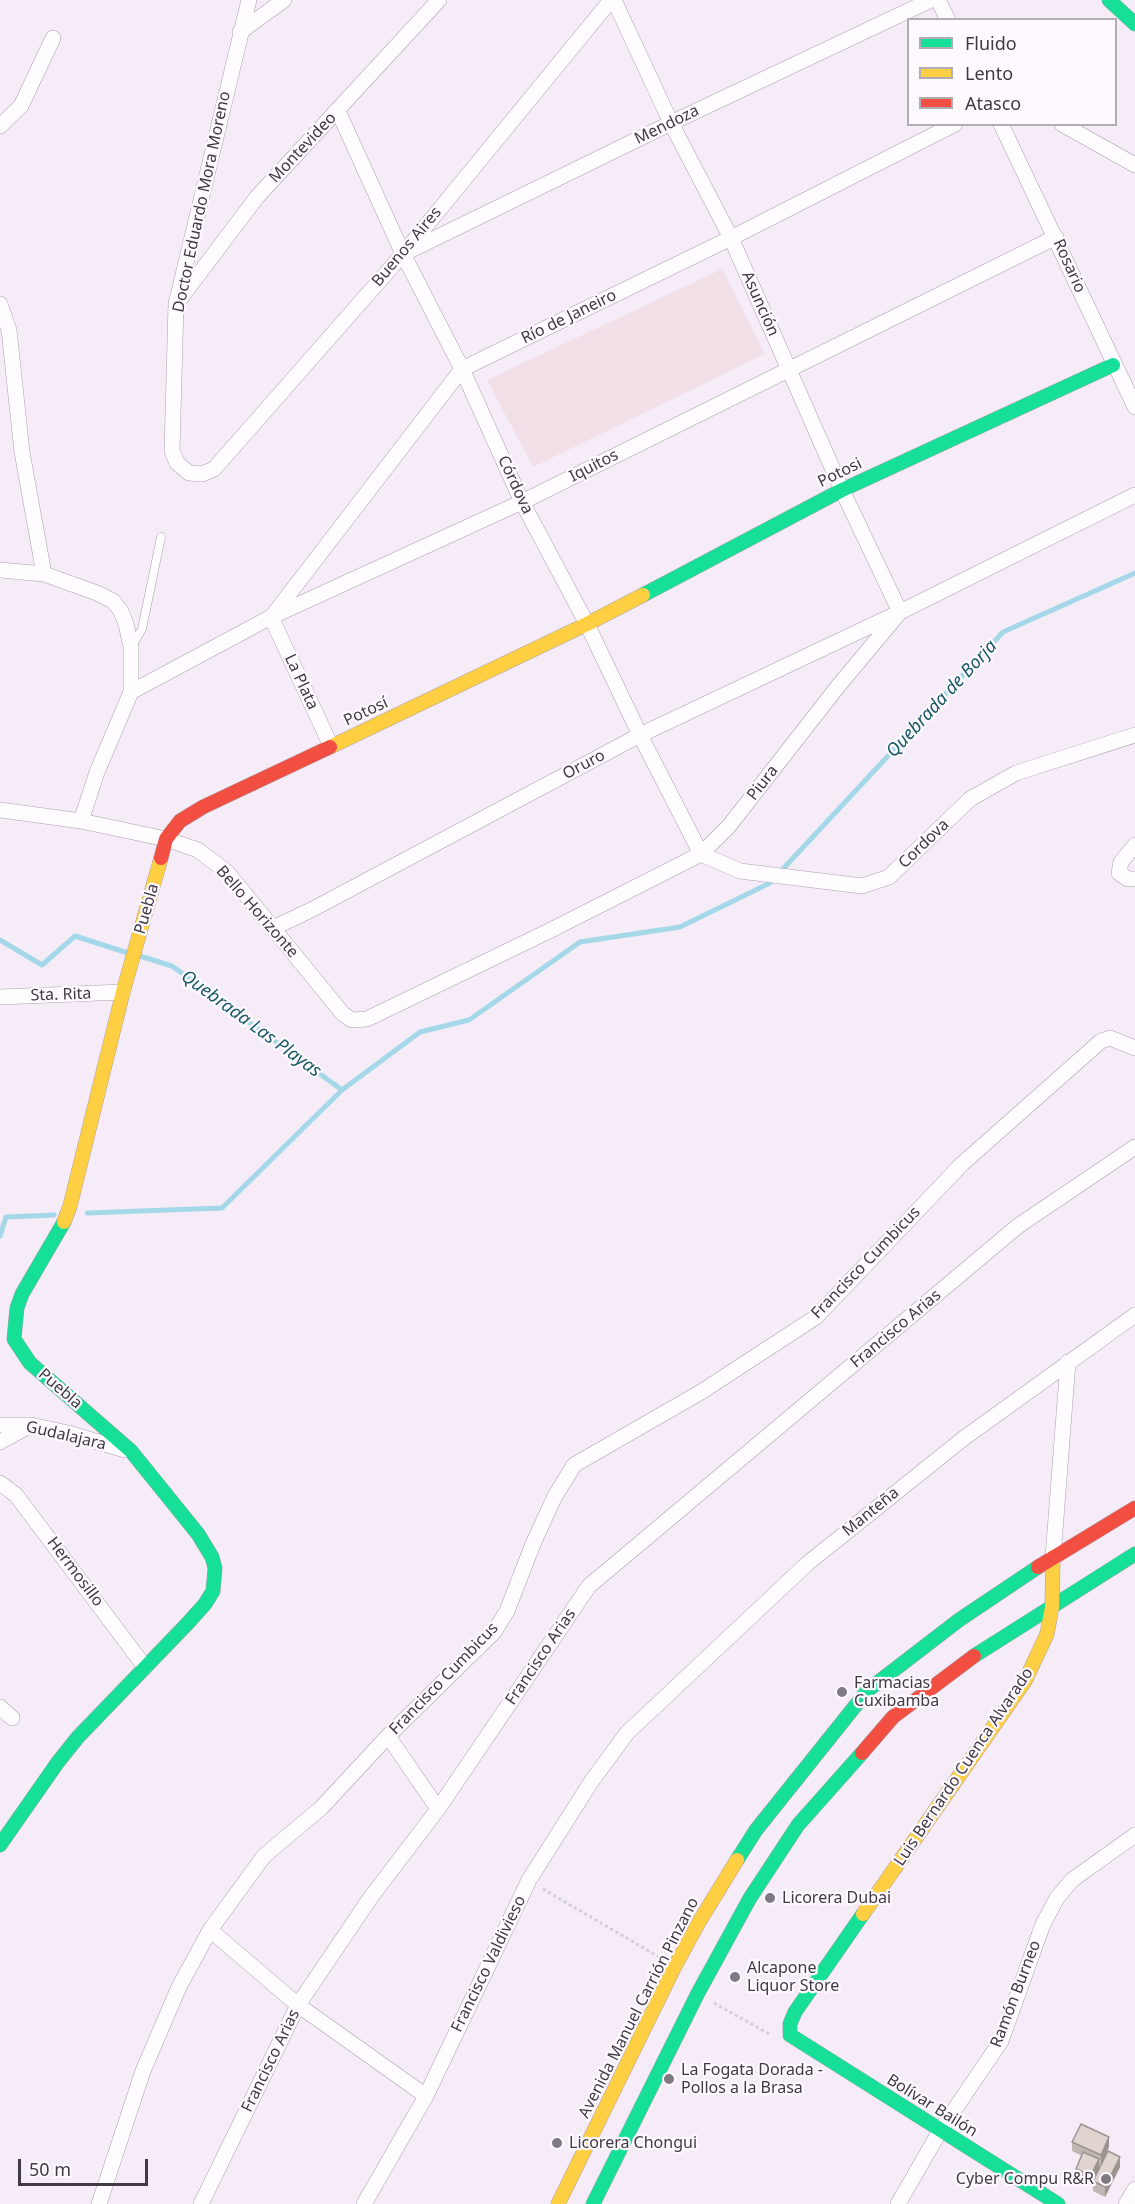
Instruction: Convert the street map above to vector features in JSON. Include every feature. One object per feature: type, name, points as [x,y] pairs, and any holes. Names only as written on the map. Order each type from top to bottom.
[{"type":"street","name":"Doctor Eduardo Mora Moreno","points":[[189,473],[177,463],[172,451],[176,304],[249,0]]},
{"type":"street","points":[[240,32],[284,0]]},
{"type":"street","name":"Montevideo","points":[[176,304],[256,197],[439,0]]},
{"type":"street","name":"Asunción","points":[[612,0],[730,238],[842,490],[900,612]]},
{"type":"street","name":"Buenos Aires","points":[[189,473],[202,474],[214,469],[403,254],[612,0]]},
{"type":"street","name":"Mendoza","points":[[403,254],[671,123],[931,0]]},
{"type":"street","points":[[938,0],[947,18]]},
{"type":"street","points":[[1109,0],[1135,24]]},
{"type":"street","points":[[0,126],[21,106],[52,38]]},
{"type":"street","name":"Córdova","points":[[338,111],[403,254],[462,369],[522,502],[588,624],[640,735],[701,854]]},
{"type":"street","name":"Río de Janeiro","points":[[271,617],[462,369],[730,238],[951,126]]},
{"type":"street","name":"Rosario","points":[[1002,126],[1056,237],[1113,365],[1135,407]]},
{"type":"street","points":[[1066,126],[1135,165]]},
{"type":"street","name":"Iquitos","points":[[131,692],[271,617],[522,502],[1056,237]]},
{"type":"street","points":[[0,304],[9,330],[22,452],[44,574]]},
{"type":"street","name":"Potosi","points":[[588,624],[842,490],[1113,365]]},
{"type":"street","name":"Piura","points":[[352,1020],[367,1019],[378,1014],[701,854],[729,826],[839,685],[900,612],[1135,495]]},
{"type":"street","points":[[0,570],[44,574],[98,593],[114,601],[123,617],[131,647],[131,692],[97,772],[81,821]]},
{"type":"street","name":"Oruro","points":[[273,928],[640,735],[900,612]]},
{"type":"street","name":"La Plata","points":[[271,617],[331,746]]},
{"type":"street","name":"Potosí","points":[[166,839],[180,821],[203,807],[588,624]]},
{"type":"street","name":"Cordova","points":[[701,854],[740,871],[862,886],[889,877],[970,799],[1016,773],[1135,735]]},
{"type":"street","name":"Bello Horizonte","points":[[0,810],[81,821],[166,839],[198,850],[227,872],[344,1014],[352,1020]]},
{"type":"street","name":"Puebla","points":[[0,1845],[78,1737],[205,1604],[213,1591],[215,1569],[212,1557],[198,1534],[130,1451],[30,1363],[14,1339],[17,1308],[22,1294],[65,1220],[70,1206],[123,992],[166,839]]},
{"type":"street","points":[[1135,845],[1121,862],[1119,873],[1128,879],[1135,879]]},
{"type":"street","name":"Sta. Rita","points":[[0,997],[123,992]]},
{"type":"street","name":"Francisco Cumbicus","points":[[99,2204],[142,2071],[179,1987],[210,1930],[264,1856],[321,1808],[388,1736],[494,1632],[507,1611],[532,1544],[554,1498],[574,1465],[701,1392],[816,1317],[962,1164],[1101,1041],[1110,1038],[1135,1048]]},
{"type":"street","name":"Francisco Arias","points":[[201,2204],[298,2005],[371,1897],[438,1809],[590,1586],[1018,1226],[1135,1147]]},
{"type":"street","name":"Manteña","points":[[627,1733],[808,1563],[964,1438],[1135,1315]]},
{"type":"street","name":"Luis Bernardo Cuenca Alvarado","points":[[790,2036],[790,2024],[795,2012],[1025,1682],[1047,1634],[1052,1607],[1053,1557],[1068,1362]]},
{"type":"street","name":"Gudalajara","points":[[0,1425],[31,1425],[130,1451]]},
{"type":"street","points":[[0,1442],[31,1425]]},
{"type":"street","name":"Hermosillo","points":[[0,1482],[16,1495],[145,1667]]},
{"type":"street","name":"Avenida Manuel Carrión Pinzano","points":[[593,2204],[698,1994],[690,1973],[699,1922],[756,1830],[868,1690],[959,1620],[1053,1557],[1135,1508]]},
{"type":"street","name":"Avenida Manuel Carrión Pinzano","points":[[558,2204],[690,1973],[750,1898],[798,1825],[893,1717],[962,1664],[1135,1554]]},
{"type":"street","points":[[0,1707],[12,1718]]},
{"type":"street","name":"Francisco Valdivieso","points":[[364,2204],[426,2096],[529,1880],[591,1782],[627,1733]]},
{"type":"street","points":[[388,1736],[438,1809]]},
{"type":"street","name":"Ramón Burneo","points":[[898,2204],[940,2131],[1001,2042],[1043,1924],[1058,1898],[1072,1880],[1135,1835]]},
{"type":"street","points":[[210,1930],[298,2005],[426,2096]]},
{"type":"street","name":"Bolívar Bailón","points":[[790,2036],[1058,2204]]},
{"type":"street","points":[[1126,2204],[1135,2189]]},
{"type":"lane","points":[[131,647],[142,629],[161,537]]},
{"type":"path","points":[[529,1880],[690,1973]]},
{"type":"path","points":[[698,1994],[775,2037]]},
{"type":"shaded area","points":[[722,269],[765,354],[533,467],[487,380]]},
{"type":"building","points":[[1081,2124],[1109,2137],[1101,2155],[1072,2142]]},
{"type":"building","points":[[1108,2151],[1120,2157],[1105,2187],[1093,2181]]},
{"type":"building","points":[[1083,2152],[1099,2159],[1091,2175],[1076,2169]]},
{"type":"waterway","name":"Quebrada de Borja","points":[[782,870],[1003,632],[1135,573]]},
{"type":"waterway","name":"Quebrada de Borja","points":[[87,1213],[222,1208],[342,1090],[420,1032],[469,1020],[580,942],[680,927],[770,883]]},
{"type":"waterway","name":"Quebrada Las Playas","points":[[0,940],[42,965],[75,936],[128,953]]},
{"type":"waterway","name":"Quebrada Las Playas","points":[[140,956],[172,966],[342,1090]]},
{"type":"waterway","points":[[0,1236],[6,1217],[54,1215]]},
{"type":"traffic: fast","points":[[1109,0],[1135,24]]},
{"type":"traffic: fast","points":[[643,595],[842,490],[1113,365]]},
{"type":"traffic: fast","points":[[0,1845],[78,1737],[187,1624],[213,1591],[215,1568],[212,1557],[198,1534],[131,1451],[30,1363],[14,1339],[17,1308],[22,1294],[64,1222]]},
{"type":"traffic: fast","points":[[974,1656],[1135,1554]]},
{"type":"traffic: fast","points":[[737,1860],[756,1830],[868,1690],[959,1620],[1038,1567]]},
{"type":"traffic: fast","points":[[593,2204],[698,1993],[750,1898],[798,1825],[862,1753]]},
{"type":"traffic: fast","points":[[863,1914],[795,2012],[790,2024],[790,2035],[1058,2204]]},
{"type":"traffic: slow","points":[[330,747],[643,595]]},
{"type":"traffic: slow","points":[[64,1222],[70,1206],[123,992],[161,858]]},
{"type":"traffic: slow","points":[[863,1914],[1025,1681],[1047,1634],[1052,1607],[1053,1557]]},
{"type":"traffic: slow","points":[[558,2204],[675,1966],[737,1860]]},
{"type":"traffic: jam","points":[[161,858],[166,839],[180,821],[203,807],[330,747]]},
{"type":"traffic: jam","points":[[1038,1567],[1135,1508]]},
{"type":"traffic: jam","points":[[862,1753],[893,1717],[974,1656]]},
{"type":"place","name":"Farmacias Cuxibamba","points":[[842,1692]]},
{"type":"place","name":"Licorera Dubai","points":[[770,1898]]},
{"type":"place","name":"Alcapone Liquor Store","points":[[735,1977]]},
{"type":"place","name":"La Fogata Dorada - Pollos a la Brasa","points":[[669,2079]]},
{"type":"place","name":"Licorera Chongui","points":[[557,2143]]},
{"type":"place","name":"Cyber Compu R&R","points":[[1106,2179]]}]
